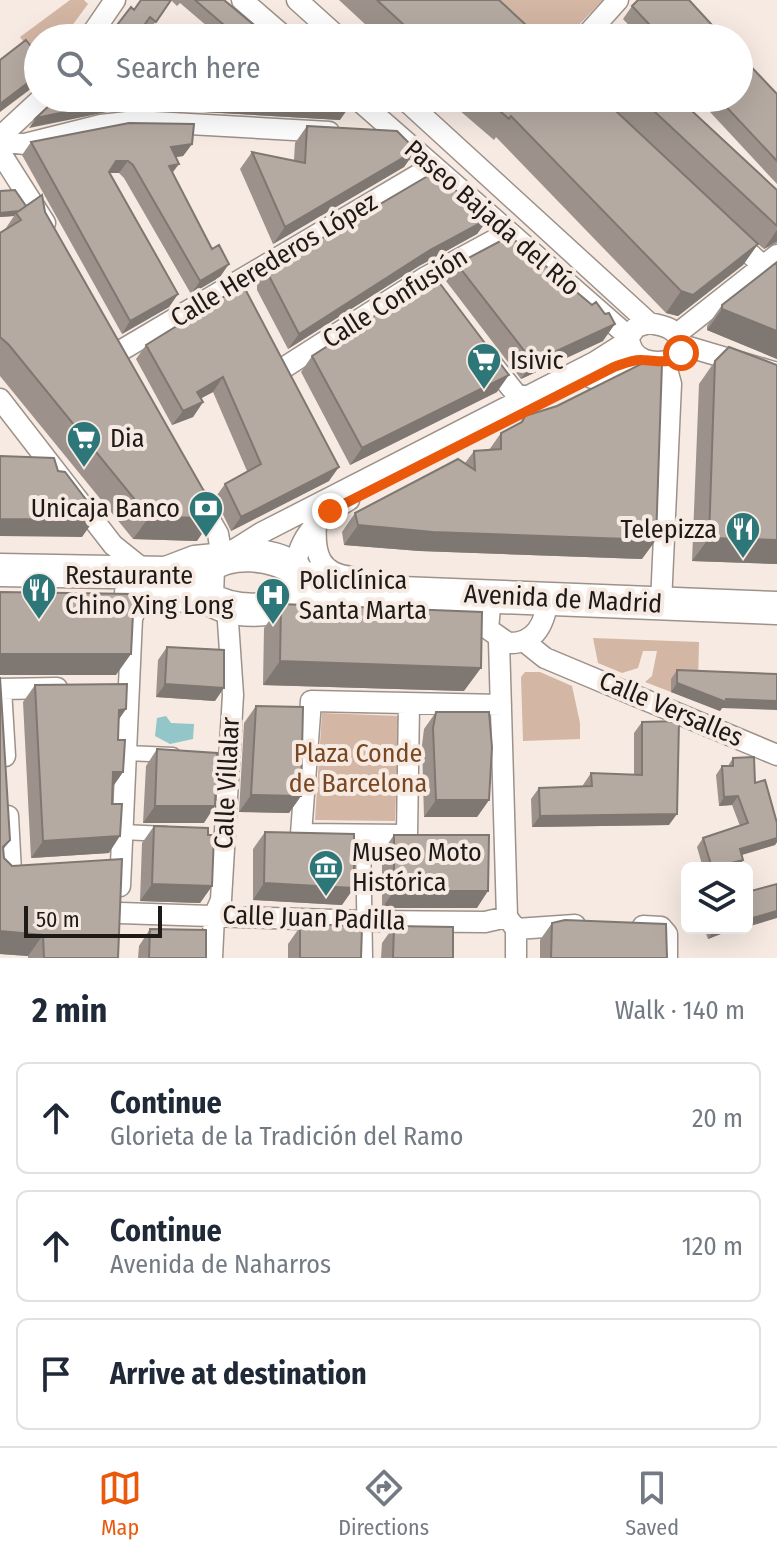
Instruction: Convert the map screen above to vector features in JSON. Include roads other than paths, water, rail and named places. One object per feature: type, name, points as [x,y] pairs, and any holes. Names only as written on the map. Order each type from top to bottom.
[{"type":"highway","name":"Avenida de Madrid","points":[[220,558],[281,560],[296,572],[350,591]]},
{"type":"highway","points":[[0,589],[150,583],[195,562],[220,558]]},
{"type":"highway","points":[[217,602],[208,568],[220,558]]},
{"type":"highway","points":[[0,570],[150,583],[217,602]]},
{"type":"highway","points":[[281,607],[296,591],[296,572]]},
{"type":"highway","name":"Avenida de Madrid","points":[[217,602],[281,607],[350,591],[491,596],[546,611],[661,603],[777,608]]},
{"type":"street","points":[[99,24],[115,0]]},
{"type":"street","points":[[242,0],[270,24]]},
{"type":"street","points":[[297,0],[324,24]]},
{"type":"street","points":[[600,24],[618,0]]},
{"type":"street","points":[[0,139],[28,112]]},
{"type":"street","name":"Paseo Bajada del Río","points":[[371,112],[632,346]]},
{"type":"street","name":"Paseo Bajada del Río","points":[[418,112],[649,323]]},
{"type":"street","points":[[0,139],[25,144],[101,125],[136,121],[397,136]]},
{"type":"street","points":[[0,152],[54,240]]},
{"type":"street","name":"Calle Herederos López","points":[[129,378],[112,348],[187,312],[433,166]]},
{"type":"street","points":[[632,346],[665,362],[676,359],[680,339],[773,267],[716,222]]},
{"type":"street","name":"Calle Confusión","points":[[285,368],[430,283],[438,274],[488,240],[507,233]]},
{"type":"street","points":[[238,282],[251,306]]},
{"type":"street","points":[[173,287],[187,312]]},
{"type":"street","points":[[296,572],[297,551],[345,486],[605,371],[632,346],[636,327],[649,323],[666,326],[680,339],[777,373]]},
{"type":"street","points":[[471,337],[516,394],[527,397]]},
{"type":"street","points":[[188,482],[218,534],[220,558],[345,486],[632,346]]},
{"type":"street","points":[[661,603],[671,384],[665,362]]},
{"type":"street","points":[[0,399],[113,545],[150,583],[132,618],[117,940]]},
{"type":"street","points":[[316,524],[314,550],[319,562],[333,572],[425,593],[494,635],[525,642],[546,611]]},
{"type":"street","points":[[491,596],[501,705],[516,958]]},
{"type":"street","name":"Calle Villalar","points":[[212,958],[214,916],[221,900],[219,757],[233,695],[217,602]]},
{"type":"street","points":[[546,611],[564,663]]},
{"type":"street","name":"Calle Versalles","points":[[525,642],[545,658],[564,663],[777,755]]},
{"type":"street","points":[[6,772],[0,689],[75,688]]},
{"type":"street","points":[[105,688],[129,688]]},
{"type":"street","points":[[409,704],[407,835],[301,834],[311,701],[501,705]]},
{"type":"street","points":[[126,753],[183,755]]},
{"type":"street","points":[[7,802],[12,872]]},
{"type":"street","points":[[122,832],[181,834]]},
{"type":"street","points":[[363,835],[365,958]]},
{"type":"street","points":[[97,867],[121,865]]},
{"type":"street","name":"Calle Juan Padilla","points":[[120,913],[591,925]]},
{"type":"street","points":[[619,926],[661,927],[667,934],[667,958]]},
{"type":"water","points":[[166,716],[171,723],[194,724],[193,739],[170,744],[155,736],[157,718]]},
{"type":"place","name":"Isivic","points":[[484,391]]},
{"type":"place","name":"Dia","points":[[84,469]]},
{"type":"place","name":"Unicaja Banco","points":[[206,539]]},
{"type":"place","name":"Telepizza","points":[[743,560]]},
{"type":"place","name":"Restaurante Chino Xing Long","points":[[39,621]]},
{"type":"place","name":"Policlínica Santa Marta","points":[[273,626]]},
{"type":"place","name":"Museo Moto Histórica","points":[[326,898]]},
{"type":"park label","name":"Plaza Conde de Barcelona","points":[[358,768]]}]
